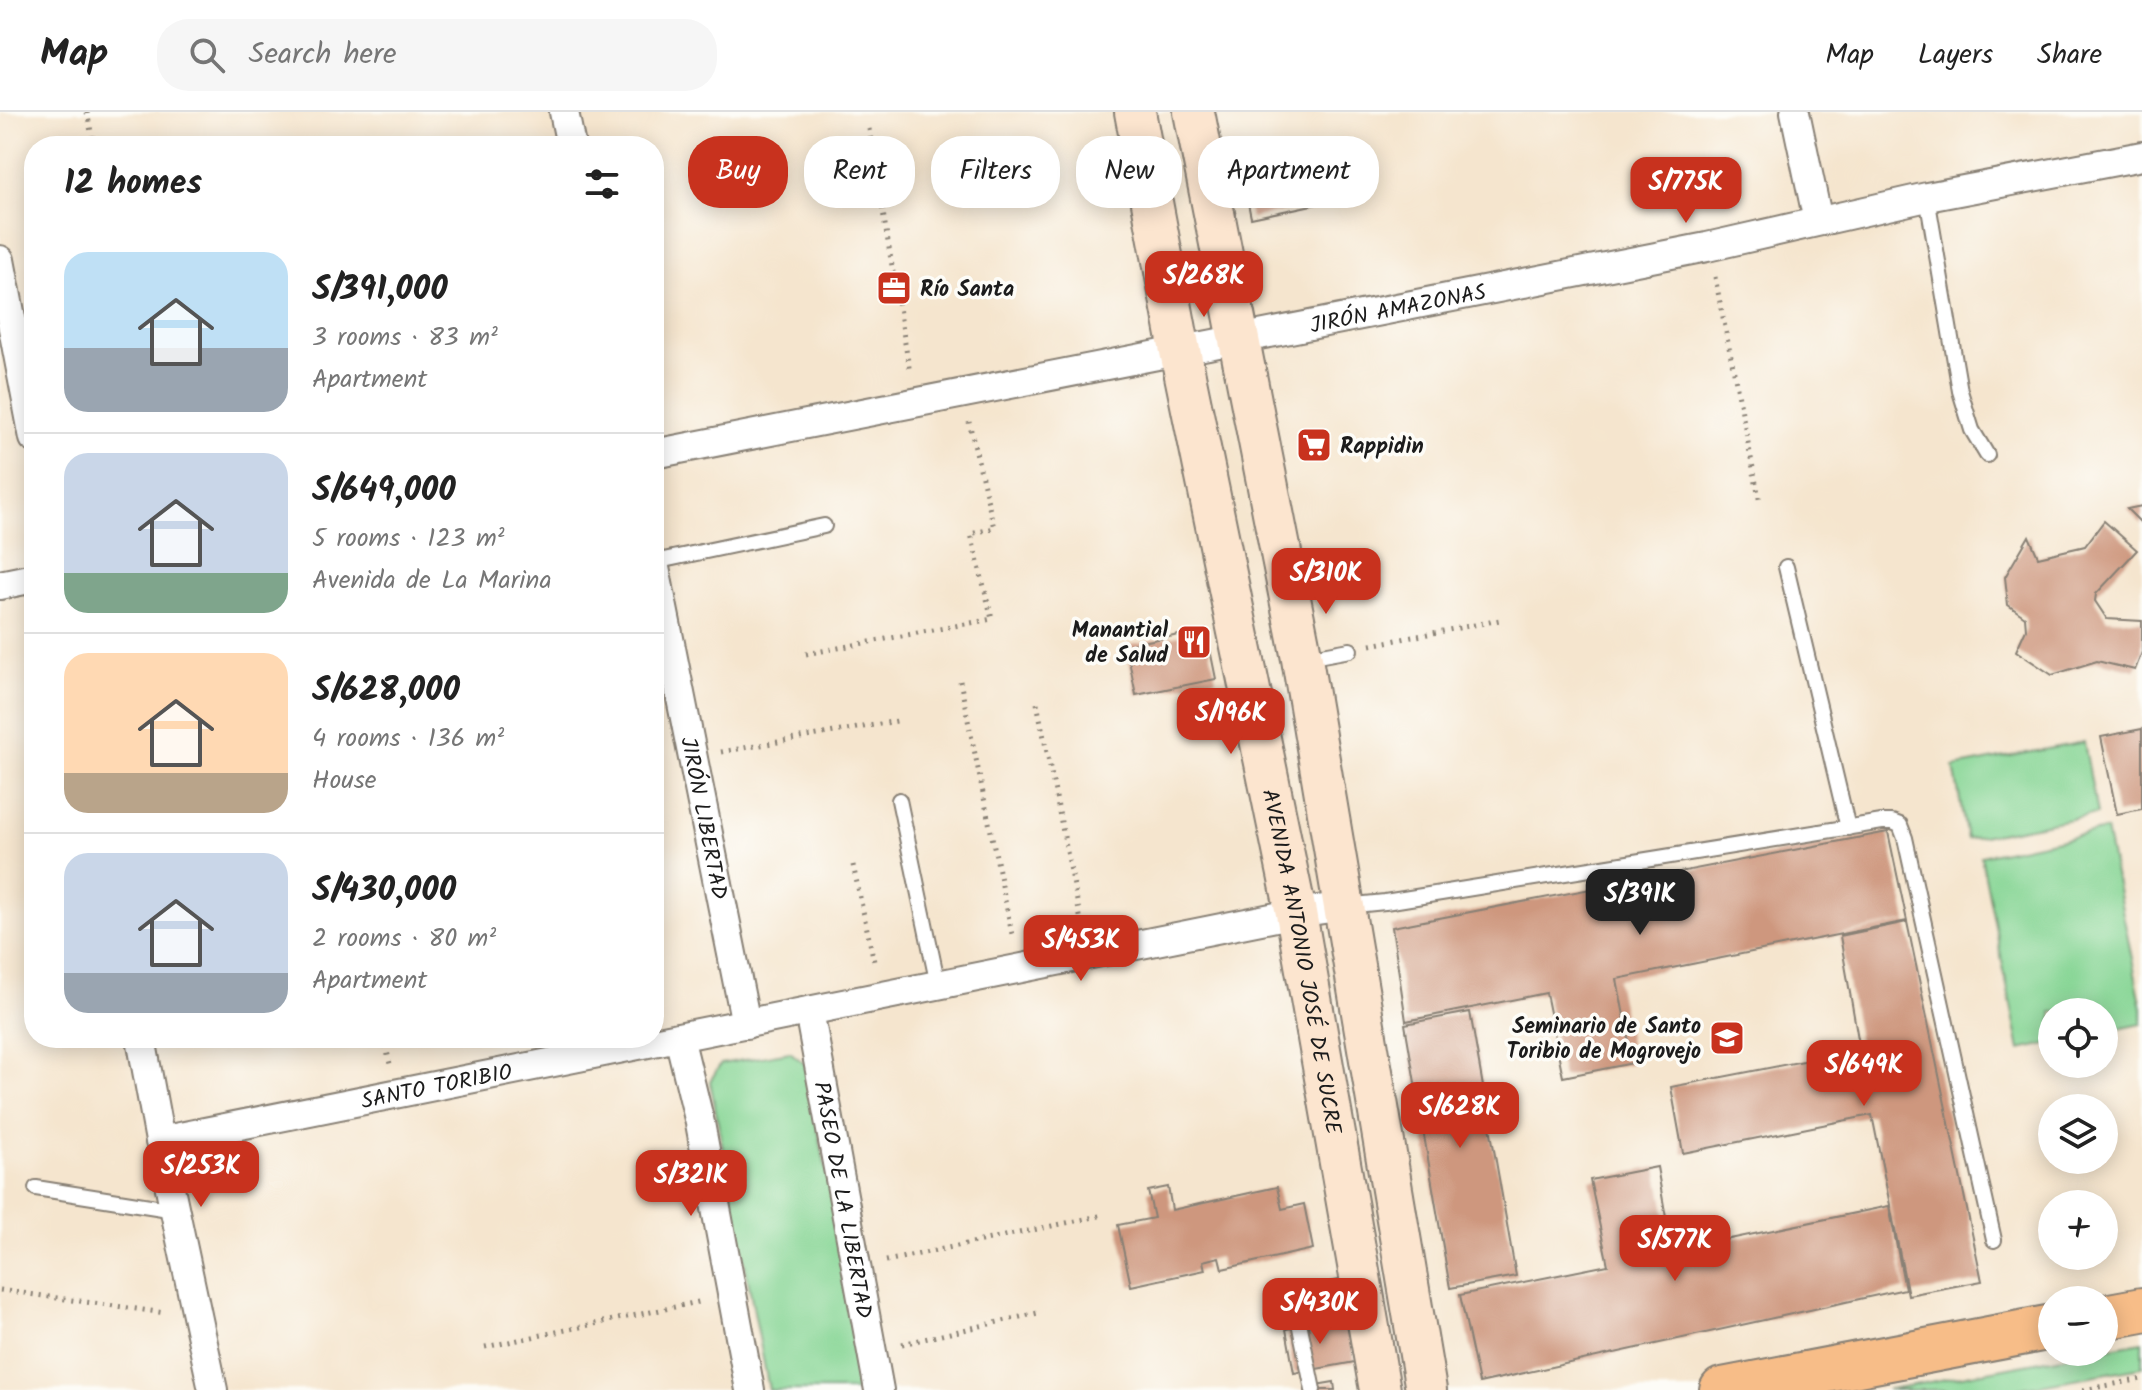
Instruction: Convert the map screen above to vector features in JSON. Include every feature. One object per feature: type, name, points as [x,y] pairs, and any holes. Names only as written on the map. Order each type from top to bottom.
[{"type":"main road","name":"AVENIDA ANTONIO JOSÉ DE SUCRE","points":[[1135,112],[1180,351],[1296,913],[1380,1390]]},
{"type":"main road","name":"AVENIDA ANTONIO JOSÉ DE SUCRE","points":[[1194,112],[1302,659],[1426,1390]]},
{"type":"main road","points":[[2118,1314],[2142,1310]]},
{"type":"main road","points":[[1722,1390],[2038,1330]]},
{"type":"street","points":[[564,112],[569,136]]},
{"type":"street","points":[[1795,112],[1818,221]]},
{"type":"street","name":"JIRÓN AMAZONAS","points":[[664,452],[1707,247],[1927,197],[2142,156]]},
{"type":"street","points":[[0,261],[24,386]]},
{"type":"street","points":[[0,585],[24,580]]},
{"type":"street","name":"JIRÓN LIBERTAD","points":[[664,612],[746,1024]]},
{"type":"street","name":"SANTO TORIBIO","points":[[664,1040],[1296,913],[1345,906]]},
{"type":"street","name":"PASEO DE LA LIBERTAD","points":[[809,1011],[879,1390]]},
{"type":"street","points":[[679,1037],[700,1123],[750,1390]]},
{"type":"street","points":[[143,1048],[213,1390]]},
{"type":"street","name":"SANTO TORIBIO","points":[[160,1141],[624,1048]]},
{"type":"lane","points":[[1927,197],[1960,391],[1972,430],[1987,455]]},
{"type":"lane","points":[[664,560],[824,526]]},
{"type":"lane","points":[[1786,567],[1848,828]]},
{"type":"lane","points":[[1302,659],[1350,650]]},
{"type":"lane","points":[[899,800],[938,985]]},
{"type":"lane","points":[[1345,906],[1848,828],[1892,822],[1900,825],[1994,1240]]},
{"type":"lane","points":[[36,1188],[175,1210]]},
{"type":"lane","points":[[1313,1390],[1294,1298],[1361,1283]]},
{"type":"path","points":[[87,112],[92,136]]},
{"type":"path","points":[[869,129],[915,403]]},
{"type":"path","points":[[1707,247],[1760,503]]},
{"type":"path","points":[[806,654],[992,619],[971,534],[994,528],[962,394]]},
{"type":"path","points":[[1350,650],[1500,620]]},
{"type":"path","points":[[960,681],[1019,969]]},
{"type":"path","points":[[1037,703],[1088,955]]},
{"type":"path","points":[[693,757],[897,721]]},
{"type":"path","points":[[853,865],[881,996]]},
{"type":"path","points":[[856,1267],[1104,1215]]},
{"type":"path","points":[[0,1290],[197,1317]]},
{"type":"path","points":[[485,1347],[732,1294]]},
{"type":"path","points":[[872,1352],[1042,1312]]},
{"type":"path","points":[[2083,1390],[2142,1379]]},
{"type":"green space","points":[[2084,742],[2097,814],[1967,839],[1954,767]]},
{"type":"green space","points":[[2106,830],[2142,1008],[2142,1024],[2118,1029],[2118,998],[2038,998],[2038,1046],[2020,1050],[1981,856]]},
{"type":"green space","points":[[790,1052],[805,1064],[870,1390],[769,1390],[710,1081],[721,1064]]},
{"type":"green space","points":[[2142,1342],[2142,1367],[2012,1390],[1887,1390],[2038,1362],[2038,1366],[2118,1366],[2118,1346]]},
{"type":"building","points":[[1249,208],[1298,208],[1251,218]]},
{"type":"building","points":[[2142,506],[2142,524],[2127,509]]},
{"type":"building","points":[[2104,521],[2137,550],[2096,594],[2095,601],[2107,619],[2142,621],[2142,652],[2135,670],[2097,661],[2052,675],[2016,651],[2026,629],[2025,617],[2008,605],[2005,577],[2029,536],[2038,557],[2085,546]]},
{"type":"building","points":[[1206,630],[1216,679],[1136,695],[1126,645]]},
{"type":"building","points":[[2142,729],[2142,809],[2117,814],[2101,737]]},
{"type":"building","points":[[1888,832],[1907,921],[1617,979],[1633,1063],[1563,1077],[1546,993],[1406,1021],[1392,927]]},
{"type":"building","points":[[1907,922],[1982,1281],[1908,1295],[1872,1115],[1683,1153],[1671,1087],[1860,1050],[1840,936]]},
{"type":"building","points":[[1470,1012],[1516,1276],[1450,1288],[1405,1024]]},
{"type":"building","points":[[1657,1167],[1672,1251],[1889,1206],[1905,1289],[1479,1383],[1460,1295],[1608,1265],[1590,1180]]},
{"type":"building","points":[[1168,1187],[1172,1210],[1277,1187],[1282,1209],[1304,1204],[1313,1249],[1222,1269],[1219,1257],[1203,1261],[1205,1270],[1131,1286],[1118,1225],[1154,1218],[1148,1191]]},
{"type":"building","points":[[1347,1318],[1355,1362],[1294,1373],[1286,1329]]},
{"type":"building","points":[[1334,1382],[1335,1390],[1304,1390],[1304,1387]]},
{"type":"place","name":"Río Santa","points":[[894,288]]},
{"type":"place","name":"Rappidin","points":[[1314,445]]},
{"type":"place","name":"Manantial de Salud","points":[[1194,642]]},
{"type":"place","name":"Seminario de Santo Toribio de Mogrovejo","points":[[1727,1038]]}]
